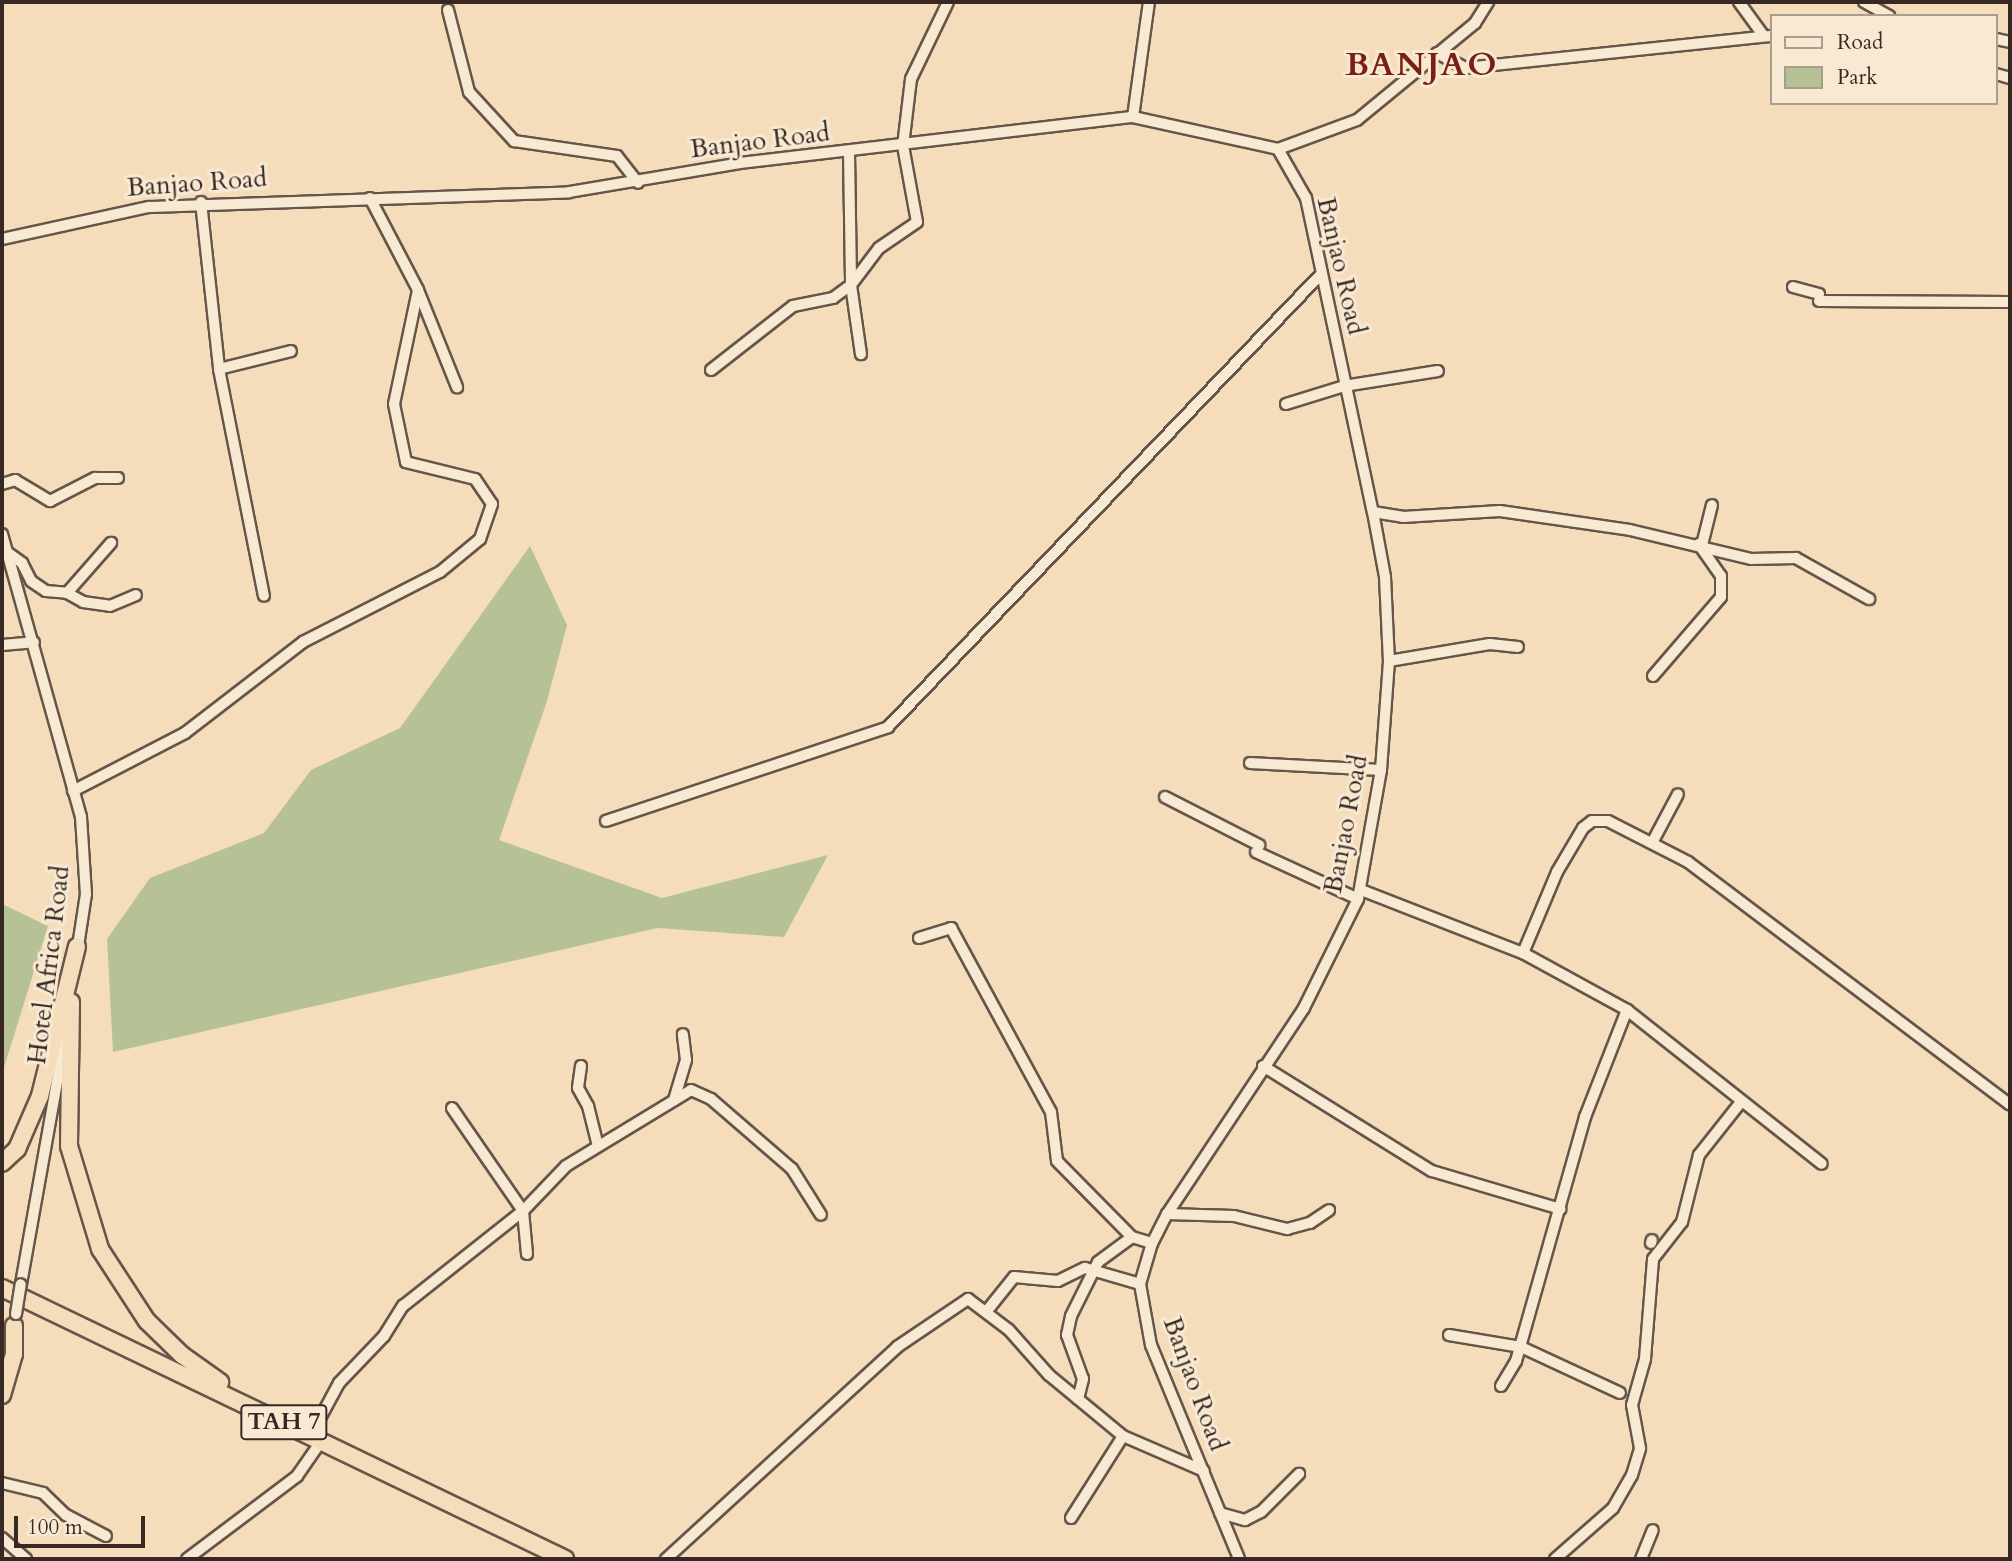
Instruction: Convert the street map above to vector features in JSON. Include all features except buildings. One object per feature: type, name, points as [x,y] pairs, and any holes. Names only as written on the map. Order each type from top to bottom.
[{"type":"highway","points":[[2,1163],[17,1149],[40,1096],[77,947]]},
{"type":"highway","points":[[71,1002],[69,1146],[100,1249],[148,1321],[182,1355],[310,1434]]},
{"type":"highway","name":"TAH 7","points":[[2,1288],[565,1559]]},
{"type":"highway","points":[[2,1377],[15,1320]]},
{"type":"highway","points":[[2,1395],[14,1354],[15,1320]]},
{"type":"street","points":[[711,370],[793,306],[833,298],[851,285],[879,248],[917,222],[903,146],[911,79],[948,2]]},
{"type":"street","points":[[1133,117],[1149,2]]},
{"type":"street","points":[[1278,149],[1357,120],[1475,23],[1488,2]]},
{"type":"street","points":[[1739,2],[1767,35]]},
{"type":"street","points":[[1864,2],[1885,14]]},
{"type":"street","points":[[448,10],[469,92],[514,141],[617,156],[638,183]]},
{"type":"street","points":[[1437,53],[1465,68],[1767,35]]},
{"type":"street","name":"Banjao Road","points":[[2,239],[133,208],[201,202],[569,192],[638,183],[740,163],[849,153],[1133,117],[1278,149],[1306,198],[1385,578],[1389,661],[1381,769],[1359,895],[1310,998],[1167,1214],[1152,1244],[1140,1284],[1151,1345],[1239,1559]]},
{"type":"street","points":[[849,153],[851,285],[861,354]]},
{"type":"street","points":[[370,198],[418,290],[457,387]]},
{"type":"street","points":[[201,202],[219,369],[264,596]]},
{"type":"street","points":[[606,821],[888,727],[1321,274]]},
{"type":"street","points":[[1793,287],[1819,298],[2010,302]]},
{"type":"street","points":[[73,791],[185,733],[303,642],[440,572],[480,539],[492,504],[475,479],[406,462],[394,404],[418,290]]},
{"type":"street","points":[[219,369],[291,351]]},
{"type":"street","points":[[1286,404],[1344,386],[1438,371]]},
{"type":"street","points":[[2,484],[15,480],[50,501],[95,478],[118,478]]},
{"type":"street","points":[[1653,676],[1721,597],[1721,576],[1701,545],[1712,505]]},
{"type":"street","points":[[1373,512],[1403,517],[1500,511],[1701,545],[1751,559],[1796,558],[1870,598]]},
{"type":"street","name":"Hotel Africa Road","points":[[2,534],[73,791],[85,846],[86,894],[71,1002],[15,1320]]},
{"type":"street","points":[[67,593],[111,543]]},
{"type":"street","points":[[7,552],[22,563],[31,581],[46,591],[67,593],[83,603],[110,606],[136,595]]},
{"type":"street","points":[[2,645],[34,642]]},
{"type":"street","points":[[1389,661],[1490,643],[1518,647]]},
{"type":"street","points":[[1250,762],[1381,769]]},
{"type":"street","points":[[1652,844],[1678,794]]},
{"type":"street","points":[[1164,797],[1258,849],[1359,895],[1523,953],[1627,1010],[1740,1103],[1822,1164]]},
{"type":"street","points":[[1523,953],[1557,873],[1583,828],[1601,819],[1688,862],[2010,1105]]},
{"type":"street","points":[[919,938],[951,928],[1051,1112],[1057,1161],[1132,1237],[1152,1244]]},
{"type":"street","points":[[1501,1385],[1521,1347],[1585,1117],[1627,1010]]},
{"type":"street","points":[[674,1100],[686,1060],[683,1034]]},
{"type":"street","points":[[581,1066],[578,1088],[588,1106],[597,1143]]},
{"type":"street","points":[[1263,1066],[1432,1171],[1560,1209]]},
{"type":"street","points":[[187,1559],[297,1476],[310,1434],[339,1384],[384,1336],[403,1306],[523,1211],[566,1166],[597,1143],[691,1090],[711,1099],[792,1169],[821,1215]]},
{"type":"street","points":[[1555,1559],[1613,1508],[1632,1475],[1640,1448],[1632,1405],[1645,1359],[1653,1259],[1682,1222],[1699,1155],[1740,1103]]},
{"type":"street","points":[[452,1108],[523,1211],[527,1254]]},
{"type":"street","points":[[1167,1214],[1234,1216],[1287,1229],[1310,1223],[1329,1210]]},
{"type":"street","points":[[1078,1399],[1083,1379],[1068,1335],[1071,1316],[1098,1262],[1132,1237]]},
{"type":"street","points":[[986,1312],[1014,1277],[1058,1281],[1085,1268],[1140,1284]]},
{"type":"street","points":[[666,1559],[898,1347],[968,1299],[986,1312],[1078,1399],[1123,1436],[1203,1472]]},
{"type":"street","points":[[1449,1335],[1521,1347],[1620,1394]]},
{"type":"street","points":[[1071,1518],[1123,1436]]},
{"type":"street","points":[[1220,1513],[1245,1520],[1261,1512],[1299,1475]]},
{"type":"street","points":[[2,1483],[43,1493],[66,1514],[106,1536]]},
{"type":"street","points":[[1640,1559],[1653,1531]]},
{"type":"street","points":[[2,1538],[18,1557]]},
{"type":"green space","points":[[530,546],[567,625],[547,701],[499,840],[662,898],[828,855],[784,937],[657,928],[113,1052],[107,939],[150,878],[264,833],[311,770],[400,728]]},
{"type":"green space","points":[[2,904],[48,926],[2,1074]]},
{"type":"district","name":"BANJAO","points":[[1422,65]]}]
